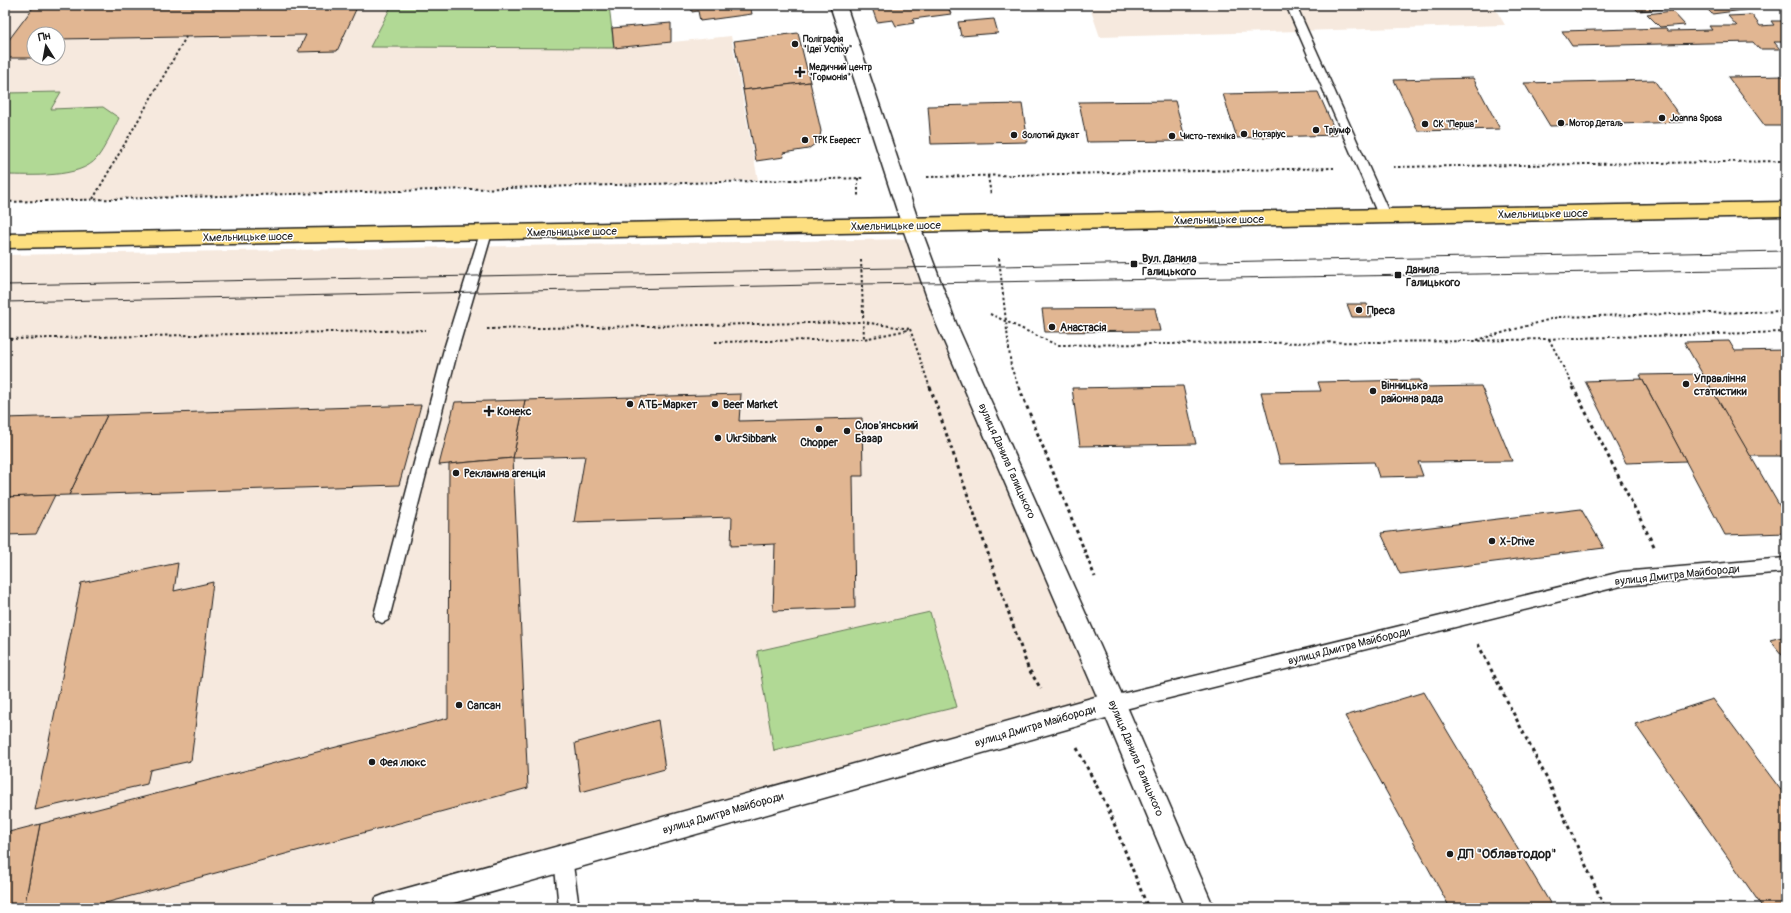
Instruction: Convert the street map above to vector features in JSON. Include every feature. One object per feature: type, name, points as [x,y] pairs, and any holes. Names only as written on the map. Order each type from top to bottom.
[{"type":"main road","name":"Хмельницьке шосе","points":[[5,241],[1786,210]]},
{"type":"street","name":"вулиця Данила Галицького","points":[[838,5],[911,226],[946,323],[1113,704],[1200,908]]},
{"type":"street","name":"вулиця Дмитра Майбороди","points":[[386,908],[1113,704]]},
{"type":"lane","points":[[1291,5],[1385,217]]},
{"type":"lane","points":[[382,616],[451,349],[486,233]]},
{"type":"lane","name":"вулиця Дмитра Майбороди","points":[[1113,704],[1622,579],[1786,565]]},
{"type":"lane","points":[[563,858],[569,908]]},
{"type":"path","points":[[93,199],[186,37]]},
{"type":"path","points":[[5,202],[895,177],[1363,167],[1786,161]]},
{"type":"path","points":[[988,176],[991,198]]},
{"type":"path","points":[[858,178],[858,199]]},
{"type":"path","points":[[999,258],[1011,367],[1096,579]]},
{"type":"path","points":[[861,260],[864,339]]},
{"type":"path","points":[[1473,341],[1558,317],[1786,311]]},
{"type":"path","points":[[990,314],[1057,345],[1473,341],[1786,332]]},
{"type":"path","points":[[715,342],[864,339],[910,329],[1028,668],[1088,766],[1120,836],[1148,908]]},
{"type":"path","points":[[1549,339],[1669,575]]},
{"type":"path","points":[[1464,617],[1547,779],[1605,908]]},
{"type":"shaded area","points":[[5,5],[609,5],[614,48],[731,36],[758,180],[5,202]]},
{"type":"shaded area","points":[[1089,5],[1493,5],[1505,25],[1100,37]]},
{"type":"shaded area","points":[[914,239],[1111,703],[382,908],[5,908],[5,255]]},
{"type":"green space","points":[[392,5],[609,5],[614,48],[370,47]]},
{"type":"green space","points":[[61,92],[51,109],[103,107],[119,118],[100,154],[89,165],[79,170],[67,173],[5,175],[5,93]]},
{"type":"green space","points":[[930,612],[957,707],[774,751],[757,651]]},
{"type":"building","points":[[35,5],[358,5],[337,51],[298,52],[306,35],[66,39],[66,26],[26,26],[26,58],[5,58],[5,45]]},
{"type":"building","points":[[691,5],[750,5],[752,14],[700,21],[698,11],[692,12]]},
{"type":"building","points":[[871,5],[947,5],[951,14],[913,19],[914,23],[896,26],[893,20],[877,22]]},
{"type":"building","points":[[1632,5],[1660,5],[1664,9],[1638,11]]},
{"type":"building","points":[[1703,5],[1746,5],[1751,9],[1712,14]]},
{"type":"building","points":[[1672,11],[1685,25],[1660,27],[1647,14]]},
{"type":"building","points":[[1752,15],[1760,26],[1774,25],[1771,21],[1786,21],[1786,42],[1774,42],[1780,49],[1759,49],[1753,42],[1572,46],[1562,31],[1666,28],[1668,31],[1712,30],[1709,26],[1737,26],[1728,16]]},
{"type":"building","points":[[994,19],[998,33],[961,36],[958,22]]},
{"type":"building","points":[[671,23],[671,42],[614,48],[612,28]]},
{"type":"building","points":[[798,33],[810,82],[743,90],[734,41]]},
{"type":"building","points":[[1786,76],[1786,126],[1765,126],[1728,77]]},
{"type":"building","points":[[1473,78],[1500,129],[1418,131],[1394,80]]},
{"type":"building","points":[[1654,80],[1684,122],[1550,126],[1524,83]]},
{"type":"building","points":[[810,82],[821,131],[819,141],[808,149],[783,153],[784,157],[756,161],[743,90]]},
{"type":"building","points":[[1318,92],[1337,135],[1237,138],[1223,94]]},
{"type":"building","points":[[1175,101],[1186,141],[1087,142],[1079,102]]},
{"type":"building","points":[[1022,104],[1028,142],[931,144],[928,106]]},
{"type":"building","name":"Преса","points":[[1347,304],[1367,304],[1372,317],[1352,317]]},
{"type":"building","points":[[1155,308],[1160,331],[1045,332],[1042,309]]},
{"type":"building","points":[[1729,341],[1735,351],[1786,350],[1786,456],[1750,456],[1684,342]]},
{"type":"building","points":[[1703,374],[1786,517],[1786,533],[1725,535],[1640,375]]},
{"type":"building","points":[[1642,379],[1686,461],[1626,463],[1585,381]]},
{"type":"building","points":[[1420,380],[1423,387],[1481,386],[1512,461],[1418,462],[1423,476],[1379,477],[1374,462],[1280,464],[1261,392],[1321,391],[1318,382]]},
{"type":"building","points":[[1183,386],[1196,444],[1080,446],[1072,388]]},
{"type":"building","points":[[741,394],[739,421],[862,418],[863,476],[853,476],[855,608],[773,611],[775,544],[731,546],[732,517],[574,522],[585,456],[513,458],[525,400]]},
{"type":"building","points":[[525,400],[513,458],[439,465],[455,402]]},
{"type":"building","points":[[421,405],[399,485],[69,495],[107,415]]},
{"type":"building","points":[[107,415],[69,495],[5,497],[5,418]]},
{"type":"building","points":[[513,458],[528,788],[87,908],[24,908],[40,824],[448,718],[449,464]]},
{"type":"building","points":[[55,495],[36,534],[5,535],[5,497]]},
{"type":"building","name":"X-Drive","points":[[1581,509],[1604,548],[1400,574],[1381,533]]},
{"type":"building","points":[[178,563],[174,591],[213,582],[191,761],[150,770],[147,784],[35,810],[81,583]]},
{"type":"building","points":[[1786,636],[1786,660],[1770,640]]},
{"type":"building","points":[[1424,692],[1553,908],[1450,908],[1345,716]]},
{"type":"building","points":[[1713,699],[1786,797],[1786,908],[1763,908],[1635,724]]},
{"type":"building","points":[[658,720],[665,769],[581,792],[575,743]]},
{"type":"building","points":[[40,824],[24,908],[5,908],[5,833]]},
{"type":"tram line","points":[[5,285],[1786,251]]},
{"type":"tram line","points":[[5,302],[862,284],[1786,269]]},
{"type":"place","name":"Поліграфія \"Ідеї Успіху\"","points":[[795,44]]},
{"type":"place","name":"Медичний центр \"Гормонія\"","points":[[800,72]]},
{"type":"place","name":"Joanna Sposa","points":[[1662,118]]},
{"type":"place","name":"Мотор Деталь","points":[[1561,123]]},
{"type":"place","name":"СК \"Перша\"","points":[[1425,124]]},
{"type":"place","name":"Тріумф","points":[[1316,130]]},
{"type":"place","name":"Нотаріус","points":[[1244,134]]},
{"type":"place","name":"Золотий дукат","points":[[1014,135]]},
{"type":"place","name":"Чисто-техніка","points":[[1172,136]]},
{"type":"place","name":"ТРК Еверест","points":[[805,140]]},
{"type":"place","name":"Вул. Данила Галицького","points":[[1134,264]]},
{"type":"place","name":"Данила Галицького","points":[[1398,275]]},
{"type":"place","name":"Преса","points":[[1359,310]]},
{"type":"place","name":"Анастасія","points":[[1052,327]]},
{"type":"place","name":"Управління статистики","points":[[1686,384]]},
{"type":"place","name":"Вінницька районна рада","points":[[1373,391]]},
{"type":"place","name":"АТБ-Маркет","points":[[630,404]]},
{"type":"place","name":"Beer Market","points":[[715,404]]},
{"type":"place","name":"Конекс","points":[[489,411]]},
{"type":"place","name":"Chopper","points":[[819,429]]},
{"type":"place","name":"Слов'янський Базар","points":[[847,431]]},
{"type":"place","name":"UkrSibbank","points":[[718,438]]},
{"type":"place","name":"Рекламна агенція","points":[[456,473]]},
{"type":"place","name":"X-Drive","points":[[1492,541]]},
{"type":"place","name":"Сапсан","points":[[459,705]]},
{"type":"place","name":"Фея люкс","points":[[372,762]]},
{"type":"place","name":"ДП \"Облавтодор\"","points":[[1450,854]]}]
